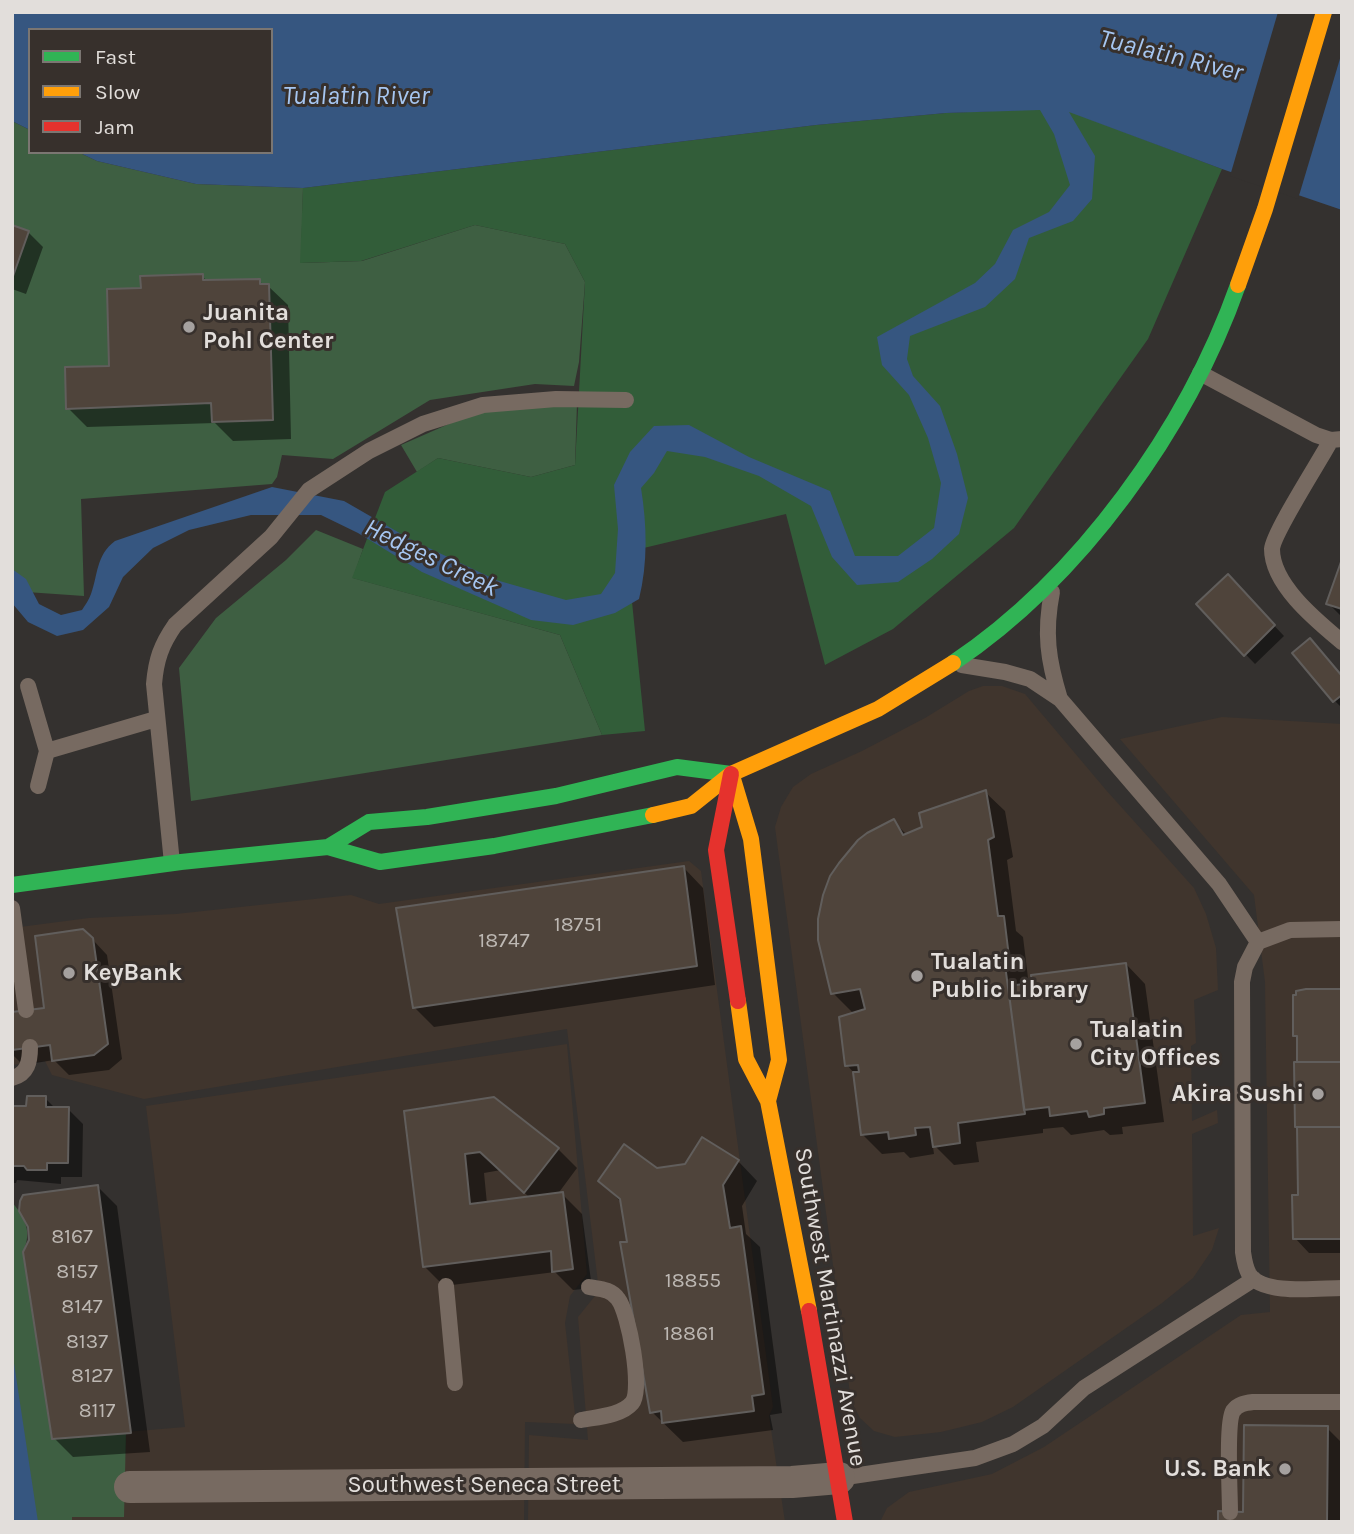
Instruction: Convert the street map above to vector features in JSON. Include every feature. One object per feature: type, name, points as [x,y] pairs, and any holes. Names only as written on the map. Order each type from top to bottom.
[{"type":"main road","points":[[12,885],[172,863],[328,847],[380,862],[631,821],[691,806],[732,774],[878,709],[952,664],[979,646],[1055,578],[1104,523],[1151,459],[1200,373],[1234,296],[1265,209],[1324,12]]},
{"type":"main road","points":[[328,847],[369,822],[427,817],[543,798],[677,767],[732,774]]},
{"type":"main road","name":"Southwest Martinazzi Avenue","points":[[732,774],[751,839],[779,1060],[768,1101]]},
{"type":"main road","name":"Southwest Martinazzi Avenue","points":[[732,774],[716,850],[746,1059],[768,1101],[807,1299],[845,1522]]},
{"type":"street","name":"Southwest Seneca Street","points":[[130,1486],[792,1482],[839,1478]]},
{"type":"lane","points":[[1200,373],[1316,435],[1337,439],[1279,530],[1272,549],[1280,575],[1292,594],[1342,642]]},
{"type":"lane","points":[[172,863],[154,684],[156,661],[164,641],[175,625],[271,537],[309,490],[369,452],[423,424],[482,405],[556,399],[626,400]]},
{"type":"lane","points":[[1055,578],[1047,623],[1047,645],[1060,699]]},
{"type":"lane","points":[[952,664],[1005,672],[1030,679],[1060,699],[1219,884],[1258,942]]},
{"type":"lane","points":[[28,686],[47,751],[38,786]]},
{"type":"lane","points":[[47,751],[156,719]]},
{"type":"lane","points":[[12,908],[26,1010]]},
{"type":"lane","points":[[1342,929],[1290,930],[1258,942],[1245,967],[1242,982],[1245,1266],[1254,1279],[1279,1288],[1342,1288]]},
{"type":"lane","points":[[12,1078],[25,1071],[30,1062],[30,1047]]},
{"type":"lane","points":[[839,1478],[975,1458],[1013,1444],[1043,1426],[1084,1388],[1254,1279]]},
{"type":"lane","points":[[446,1286],[455,1383]]},
{"type":"lane","points":[[581,1420],[624,1410],[634,1402],[637,1388],[628,1318],[618,1298],[606,1290],[589,1287]]},
{"type":"lane","points":[[1230,1512],[1230,1423],[1235,1408],[1243,1403],[1253,1402],[1342,1402]]},
{"type":"shaded area","points":[[983,686],[1002,686],[1025,694],[1194,888],[1206,914],[1216,948],[1218,990],[1194,1000],[1196,1043],[1191,1046],[1192,1121],[1217,1110],[1218,1123],[1192,1134],[1193,1236],[1219,1228],[1212,1250],[1193,1278],[1162,1303],[1013,1407],[982,1422],[941,1432],[895,1437],[874,1431],[860,1418],[851,1401],[775,827],[781,807],[793,787],[811,774],[862,751],[969,691]]},
{"type":"shaded area","points":[[1222,717],[1342,724],[1342,1522],[880,1522],[887,1508],[909,1492],[992,1474],[1044,1447],[1241,1315],[1270,1312],[1265,982],[1254,895],[1120,739]]},
{"type":"shaded area","points":[[689,861],[701,871],[773,1407],[769,1416],[785,1522],[528,1522],[529,1435],[588,1440],[578,1317],[599,1291],[567,1029],[144,1099],[52,1075],[45,1061],[12,1065],[12,928],[89,918],[176,914],[351,895],[379,904]]},
{"type":"shaded area","points":[[567,1044],[587,1274],[570,1296],[565,1323],[576,1424],[525,1422],[524,1522],[72,1522],[71,1517],[123,1516],[126,1432],[185,1427],[146,1106]]},
{"type":"green space","points":[[1061,108],[1222,169],[1148,339],[1014,528],[893,629],[825,665],[786,514],[627,552],[645,731],[602,735],[560,635],[352,578],[385,492],[438,458],[531,477],[575,465],[585,282],[565,244],[475,225],[361,261],[300,263],[303,188],[816,125],[946,113]]},
{"type":"green space","points":[[12,121],[28,129],[28,154],[82,154],[97,161],[196,184],[303,188],[301,263],[362,261],[475,225],[565,244],[585,282],[579,362],[574,386],[535,384],[430,400],[333,459],[282,455],[277,477],[272,484],[81,499],[84,596],[12,591]]},
{"type":"green space","points":[[577,403],[575,465],[531,477],[438,458],[417,472],[401,445],[476,412]]},
{"type":"green space","points":[[316,530],[363,549],[353,578],[560,635],[602,735],[191,801],[179,668],[216,618],[286,560]]},
{"type":"green space","points":[[12,1202],[26,1226],[27,1238],[23,1252],[52,1438],[126,1432],[124,1517],[72,1517],[72,1522],[12,1522]]},
{"type":"water","name":"Tualatin River","points":[[12,12],[1342,12],[1342,210],[1069,112],[1095,156],[1092,199],[1073,221],[1029,238],[1015,279],[985,307],[910,336],[907,359],[913,376],[940,406],[957,454],[968,498],[959,534],[932,559],[898,582],[857,585],[832,557],[811,506],[759,476],[705,457],[667,451],[641,488],[646,544],[639,599],[615,613],[573,625],[531,620],[422,572],[358,533],[321,515],[251,515],[189,530],[153,548],[123,577],[109,607],[83,630],[57,636],[28,622],[12,603],[12,569],[26,579],[39,604],[61,615],[82,610],[91,594],[101,559],[115,541],[272,487],[344,501],[410,539],[496,580],[566,600],[601,594],[615,573],[618,529],[614,485],[630,452],[654,426],[689,425],[749,457],[830,491],[855,556],[898,556],[934,528],[941,483],[928,438],[909,395],[882,365],[877,337],[975,283],[995,264],[1013,230],[1049,212],[1070,185],[1054,134],[1040,110],[946,113],[816,125],[303,188],[196,184],[97,161],[82,154],[273,154],[273,28],[28,28],[28,129],[12,121]]},
{"type":"water","points":[[12,1350],[38,1522],[12,1522]]},
{"type":"pier","points":[[1278,12],[1342,12],[1342,52],[1298,199],[1230,176]]},
{"type":"building","points":[[12,225],[29,231],[12,279]]},
{"type":"building","name":"Juanita Pohl Center","points":[[203,274],[203,280],[260,279],[260,284],[269,284],[273,420],[212,422],[211,403],[66,409],[65,367],[109,366],[107,289],[141,288],[140,276]]},
{"type":"building","points":[[1342,559],[1342,609],[1326,604]]},
{"type":"building","points":[[1228,574],[1275,625],[1244,656],[1196,604]]},
{"type":"building","points":[[1310,638],[1342,676],[1342,695],[1333,702],[1292,653]]},
{"type":"building","name":"Tualatin Public Library","points":[[986,790],[994,837],[988,840],[998,916],[1004,916],[1010,965],[1005,965],[1025,1114],[958,1123],[960,1143],[933,1147],[930,1127],[915,1128],[916,1135],[889,1139],[888,1132],[861,1135],[853,1072],[859,1072],[858,1065],[845,1066],[839,1017],[865,1009],[860,989],[831,994],[818,940],[818,919],[823,895],[830,876],[839,863],[867,833],[894,819],[903,835],[922,827],[919,813]]},
{"type":"building","points":[[684,866],[697,966],[413,1008],[396,908]]},
{"type":"building","name":"KeyBank","points":[[83,929],[93,938],[108,1044],[94,1055],[52,1061],[50,1045],[12,1050],[12,1012],[44,1008],[35,936]]},
{"type":"building","name":"Tualatin City Offices","points":[[1126,963],[1145,1103],[1104,1108],[1104,1114],[1089,1117],[1087,1111],[1050,1116],[1049,1107],[1024,1110],[1008,986],[1032,983],[1031,975]]},
{"type":"building","points":[[1342,989],[1342,1062],[1297,1062],[1297,1036],[1293,1036],[1293,995],[1296,995],[1296,991]]},
{"type":"building","name":"Akira Sushi","points":[[1294,1062],[1342,1062],[1342,1127],[1295,1127]]},
{"type":"building","points":[[27,1096],[46,1096],[46,1107],[69,1107],[68,1163],[47,1163],[47,1170],[27,1170],[24,1166],[12,1166],[12,1106],[26,1106]]},
{"type":"building","points":[[494,1097],[559,1148],[524,1193],[480,1152],[465,1154],[470,1204],[563,1192],[573,1269],[552,1272],[551,1251],[423,1267],[404,1111]]},
{"type":"building","points":[[1297,1127],[1342,1127],[1342,1239],[1293,1239],[1292,1195],[1298,1195]]},
{"type":"building","points":[[702,1137],[739,1160],[723,1185],[730,1228],[741,1226],[764,1394],[752,1396],[754,1411],[662,1423],[661,1411],[650,1413],[620,1242],[627,1242],[620,1199],[598,1181],[624,1144],[657,1168],[685,1164]]},
{"type":"building","points":[[98,1185],[131,1433],[52,1439],[23,1252],[29,1240],[28,1227],[19,1211],[20,1201],[23,1195]]},
{"type":"building","name":"U.S. Bank","points":[[1244,1425],[1328,1426],[1327,1522],[1218,1522],[1218,1511],[1243,1512]]},
{"type":"traffic: fast","points":[[953,663],[1000,628],[1044,588],[1086,544],[1124,496],[1190,393],[1238,285]]},
{"type":"traffic: fast","points":[[328,847],[369,822],[427,817],[556,796],[677,767],[731,774]]},
{"type":"traffic: fast","points":[[12,885],[181,862],[328,847],[380,862],[494,846],[653,815]]},
{"type":"traffic: slow","points":[[1238,285],[1265,209],[1324,12]]},
{"type":"traffic: slow","points":[[653,815],[691,806],[731,774],[878,709],[953,663]]},
{"type":"traffic: slow","points":[[733,779],[751,839],[779,1060],[768,1101]]},
{"type":"traffic: slow","points":[[738,1001],[746,1059],[768,1101],[809,1311]]},
{"type":"traffic: jam","points":[[731,774],[716,850],[738,1001]]},
{"type":"traffic: jam","points":[[809,1311],[845,1522]]},
{"type":"place","name":"Juanita Pohl Center","points":[[189,327]]},
{"type":"place","name":"KeyBank","points":[[69,973]]},
{"type":"place","name":"Tualatin Public Library","points":[[917,976]]},
{"type":"place","name":"Tualatin City Offices","points":[[1076,1044]]},
{"type":"place","name":"Akira Sushi","points":[[1318,1094]]},
{"type":"place","name":"U.S. Bank","points":[[1285,1469]]},
{"type":"water label","name":"Hedges Creek","points":[[431,558]]}]
